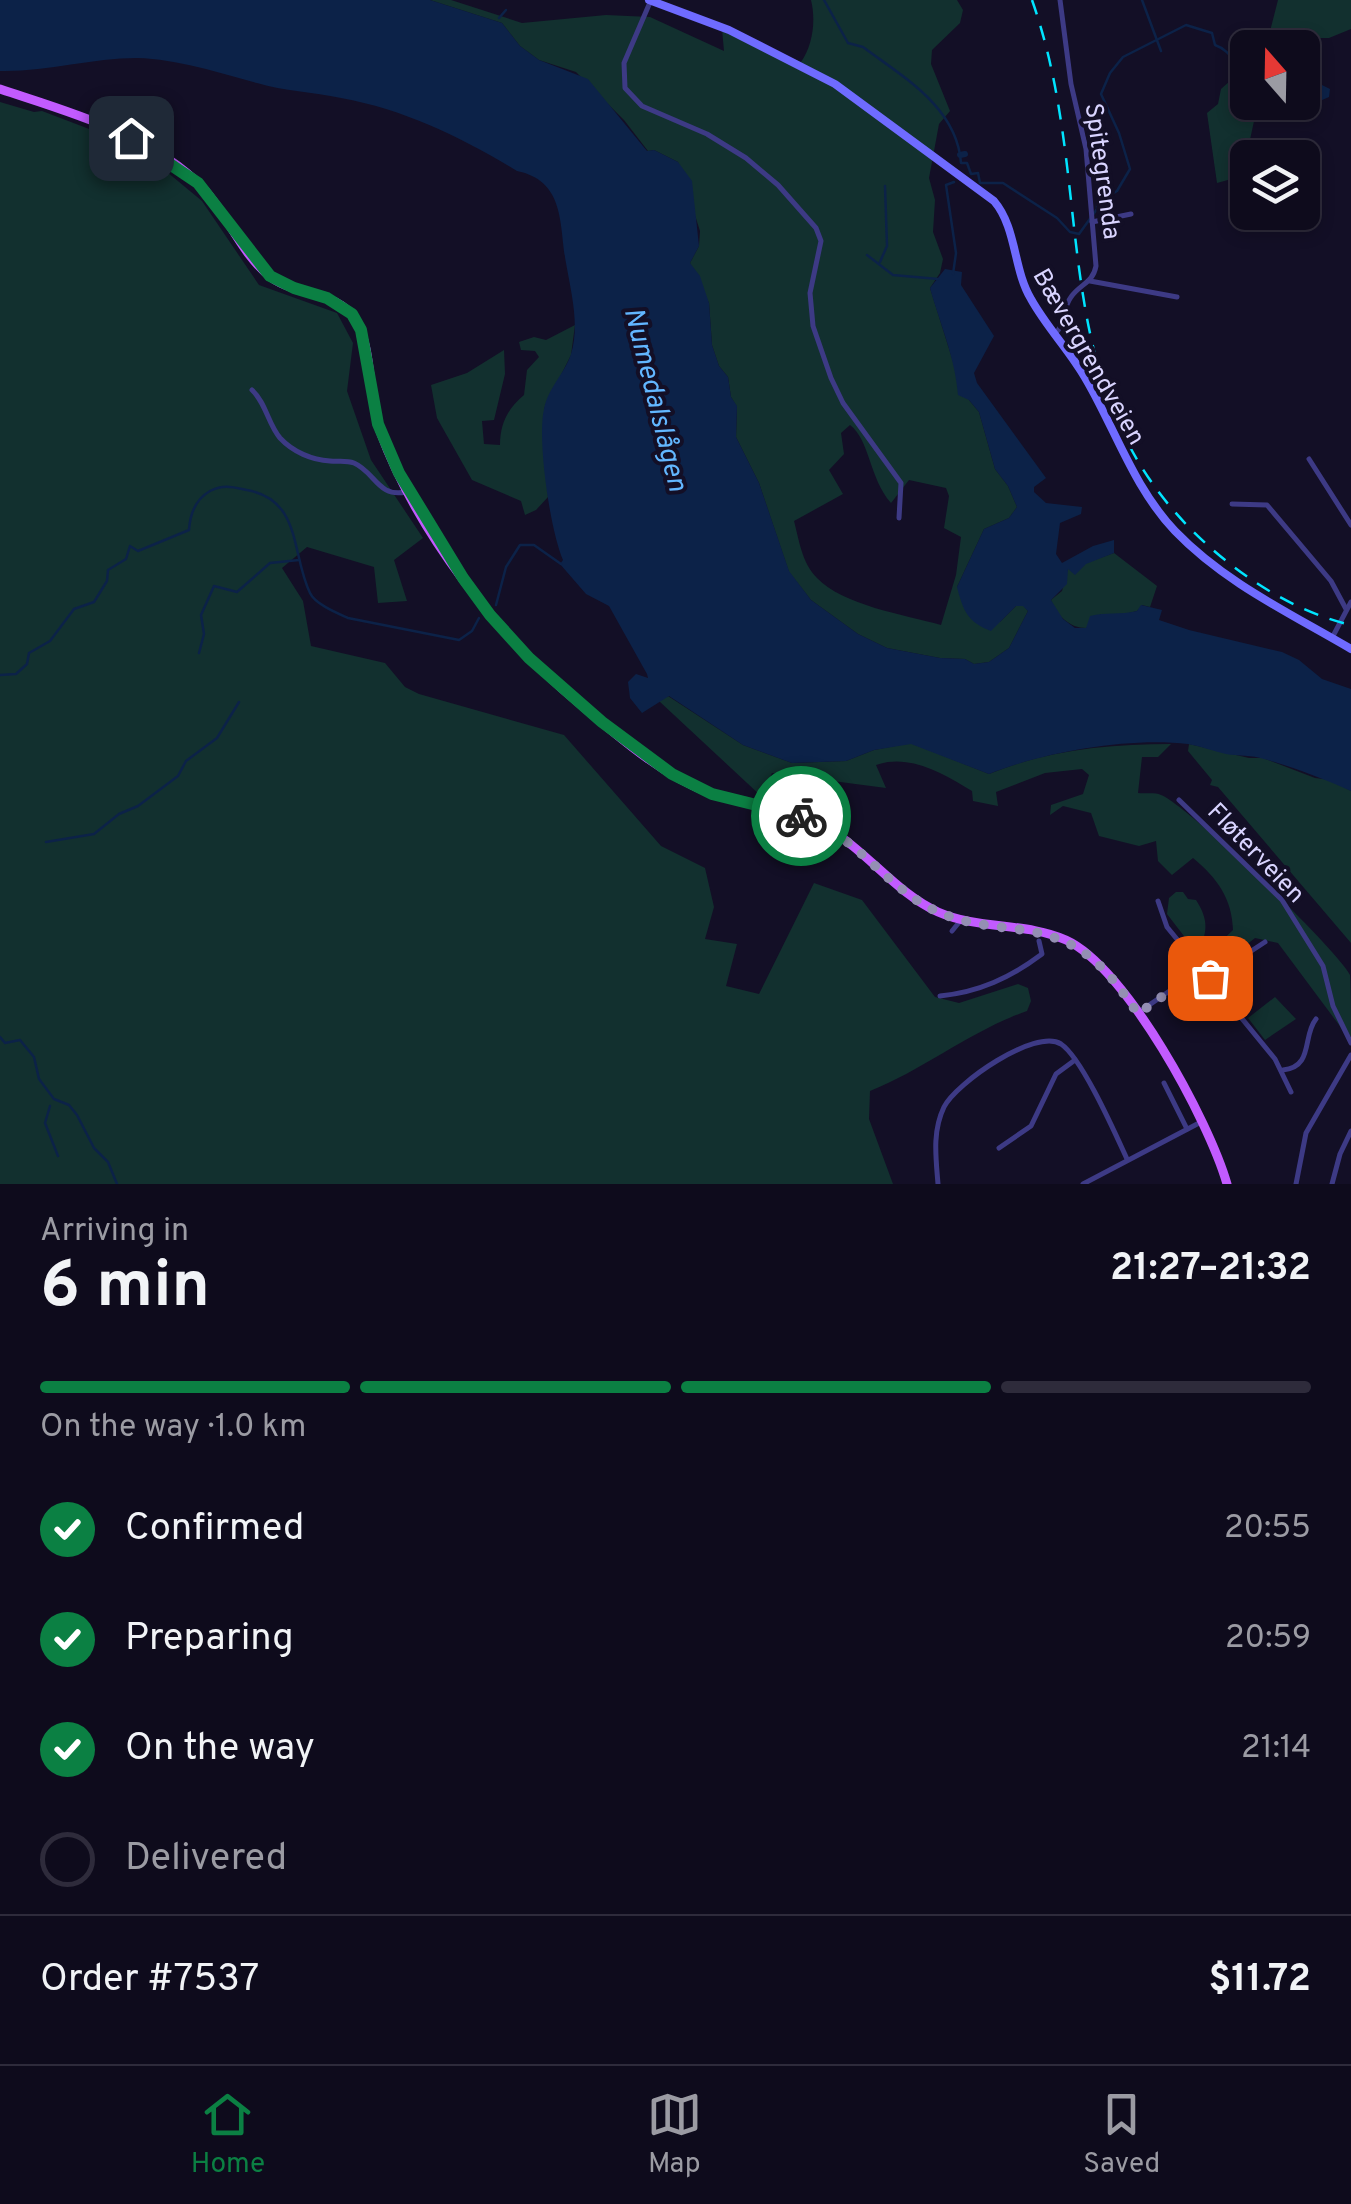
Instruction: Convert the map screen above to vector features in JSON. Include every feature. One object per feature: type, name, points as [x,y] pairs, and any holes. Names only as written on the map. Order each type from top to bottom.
[{"type":"main road","name":"Bævergrendveien","points":[[650,0],[729,30],[836,84],[987,195],[1006,220],[1023,284],[1086,377],[1144,490],[1175,531],[1233,580],[1351,650]]},
{"type":"main road","points":[[0,89],[118,132],[174,165],[209,194],[270,276],[327,298],[348,311],[361,330],[378,424],[409,491],[463,578],[498,624],[539,667],[602,722],[660,766],[703,790],[790,813],[828,828],[915,898],[960,920],[1039,932],[1077,946],[1109,974],[1203,1120],[1228,1184]]},
{"type":"street","points":[[650,0],[624,62],[625,88],[642,106],[707,134],[746,158],[778,185],[816,228],[822,241],[810,293],[813,326],[844,403],[901,483],[899,518]]},
{"type":"street","name":"Spitegrenda","points":[[1055,334],[1063,325],[1070,297],[1090,281],[1096,266],[1086,149],[1070,84],[1060,0]]},
{"type":"street","points":[[1092,222],[1130,214]]},
{"type":"street","points":[[1090,281],[1133,292],[1177,296]]},
{"type":"street","points":[[252,390],[280,438],[294,450],[310,458],[350,462],[388,492],[409,491]]},
{"type":"street","points":[[1308,459],[1351,525]]},
{"type":"street","points":[[1232,504],[1266,506],[1331,581],[1346,609]]},
{"type":"street","points":[[1332,638],[1351,602]]},
{"type":"street","name":"Fløterveien","points":[[1179,800],[1282,900],[1322,966],[1333,1006],[1351,1044]]},
{"type":"street","points":[[1158,901],[1168,927],[1283,1070],[1292,1092]]},
{"type":"street","points":[[952,931],[960,920]]},
{"type":"street","points":[[940,996],[974,992],[995,984],[1042,954],[1039,940]]},
{"type":"street","points":[[1210,978],[1265,942]]},
{"type":"street","points":[[1138,1014],[1202,968]]},
{"type":"street","points":[[1283,1070],[1296,1067],[1302,1059],[1308,1046],[1308,1030],[1316,1018]]},
{"type":"street","points":[[938,1184],[936,1133],[952,1096],[966,1082],[1032,1042],[1055,1041],[1065,1047],[1127,1159]]},
{"type":"street","points":[[1296,1184],[1306,1134],[1351,1055]]},
{"type":"street","points":[[1000,1148],[1031,1126],[1056,1074],[1074,1060]]},
{"type":"street","points":[[1164,1083],[1187,1129]]},
{"type":"street","points":[[1083,1184],[1203,1120]]},
{"type":"street","points":[[1332,1184],[1351,1131]]},
{"type":"green space","points":[[430,0],[451,0],[522,23],[606,15],[650,17],[724,51],[722,29],[801,62],[812,32],[811,0],[957,0],[963,10],[960,23],[932,50],[931,64],[950,111],[939,124],[929,178],[935,200],[933,232],[943,259],[930,288],[956,371],[979,412],[995,469],[1017,507],[1009,518],[984,529],[957,587],[1000,622],[1016,606],[1023,605],[1028,611],[1009,648],[989,662],[974,664],[965,659],[887,648],[858,634],[811,600],[789,572],[759,483],[736,437],[737,407],[712,345],[709,303],[690,263],[699,246],[700,231],[678,162],[654,150],[648,151],[624,120],[576,72],[539,60],[520,46],[502,23]],"holes":[[[850,425],[891,503],[909,480],[946,488],[949,496],[944,528],[961,537],[956,575],[941,625],[842,595],[817,578],[804,558],[794,521],[843,494],[829,470],[844,454],[841,433]]]},
{"type":"green space","points":[[1278,0],[1351,0],[1351,29],[1329,38],[1320,38],[1320,30],[1270,30]]},
{"type":"green space","points":[[1230,81],[1230,120],[1254,120],[1250,140],[1230,140],[1230,179],[1217,183],[1207,113],[1218,104],[1221,89]]},
{"type":"green space","points":[[0,102],[42,111],[105,135],[161,167],[202,201],[259,285],[337,313],[353,343],[347,391],[371,460],[423,538],[394,560],[407,601],[378,603],[374,567],[307,547],[282,568],[303,601],[311,646],[385,663],[405,687],[419,694],[564,735],[661,846],[705,868],[714,907],[705,939],[737,944],[726,986],[759,994],[814,883],[862,900],[935,997],[959,1003],[1018,984],[1028,988],[1031,1001],[1027,1011],[870,1091],[869,1119],[893,1184],[0,1184]]},
{"type":"green space","points":[[575,325],[571,355],[544,409],[548,497],[525,515],[521,501],[472,480],[437,418],[431,385],[467,373],[504,350],[505,374],[494,420],[482,421],[484,444],[500,445],[506,417],[524,395],[527,370],[539,357],[535,351],[521,350],[519,342],[534,337],[546,340]]},
{"type":"green space","points":[[1114,553],[1157,586],[1150,607],[1142,605],[1137,611],[1116,616],[1101,614],[1086,628],[1069,623],[1051,600],[1062,591],[1068,569]]},
{"type":"green space","points":[[668,696],[743,745],[792,763],[846,761],[874,750],[911,743],[989,774],[1033,759],[1078,750],[1171,744],[1158,757],[1142,757],[1138,793],[1161,795],[1199,823],[1339,960],[1350,975],[1351,1036],[1278,943],[1255,938],[1211,973],[1203,959],[1233,930],[1232,919],[1222,889],[1193,858],[1172,875],[1158,861],[1156,841],[1139,846],[1099,836],[1091,813],[1063,806],[1050,815],[1051,805],[1083,794],[1089,775],[1082,769],[1045,773],[996,792],[998,806],[973,801],[972,791],[926,767],[901,762],[876,765],[886,788],[772,773],[761,796],[659,701]]},
{"type":"green space","points":[[1189,744],[1263,758],[1315,778],[1331,780],[1351,791],[1351,943],[1218,787],[1210,785],[1212,780],[1188,751]]},
{"type":"green space","points":[[1176,892],[1196,900],[1203,914],[1205,933],[1197,953],[1167,914],[1169,898]]},
{"type":"green space","points":[[1275,997],[1296,1019],[1265,1040],[1248,1018]]},
{"type":"water","name":"Numedalslågen","points":[[0,0],[430,0],[502,23],[520,46],[539,60],[588,79],[647,151],[654,150],[678,162],[692,181],[699,246],[690,263],[700,276],[709,303],[712,345],[737,406],[736,437],[759,483],[789,571],[811,600],[858,634],[887,648],[965,659],[974,664],[989,662],[1009,648],[1028,611],[1016,606],[991,631],[967,614],[957,587],[984,529],[1009,518],[1017,507],[995,469],[979,412],[969,400],[958,395],[930,288],[945,269],[962,272],[961,285],[994,336],[974,373],[977,383],[1046,478],[1034,487],[1034,492],[1046,503],[1082,507],[1081,514],[1060,523],[1056,554],[1062,563],[1093,546],[1114,540],[1114,553],[1086,564],[1075,575],[1068,569],[1067,584],[1051,600],[1063,619],[1075,628],[1086,628],[1090,616],[1137,611],[1141,605],[1162,610],[1159,620],[1282,652],[1322,679],[1351,689],[1351,791],[1259,758],[1164,742],[1087,748],[989,774],[911,744],[874,750],[846,761],[792,763],[743,745],[669,696],[642,713],[630,698],[628,682],[636,674],[648,678],[647,674],[609,606],[586,594],[560,564],[563,560],[549,507],[542,423],[549,394],[571,354],[575,320],[560,220],[544,184],[410,117],[183,64],[137,58],[0,71]]},
{"type":"water","points":[[1320,84],[1330,89],[1329,97],[1320,101]]},
{"type":"waterway","points":[[824,0],[848,43],[863,47],[895,70],[939,110],[950,125],[961,163],[967,163],[971,174],[978,173],[980,183],[1003,183],[1057,218],[1070,232],[1079,234],[1097,209],[1097,203],[1117,191],[1130,169],[1101,94],[1123,57],[1186,25],[1212,33],[1215,45],[1230,56]]},
{"type":"waterway","points":[[1142,0],[1161,51]]},
{"type":"waterway","points":[[499,18],[506,10]]},
{"type":"waterway","points":[[960,155],[965,154]]},
{"type":"waterway","points":[[953,274],[956,253],[946,185],[954,182]]},
{"type":"waterway","points":[[880,262],[887,246],[885,186]]},
{"type":"waterway","points":[[867,255],[893,275],[938,279]]},
{"type":"waterway","points":[[0,675],[16,674],[27,664],[29,653],[50,641],[74,609],[94,602],[107,581],[108,570],[126,559],[130,546],[138,551],[189,530],[192,513],[201,498],[224,487],[265,496],[277,505],[292,531],[310,593],[332,611],[348,618],[459,640],[472,631],[479,618]]},
{"type":"waterway","points":[[496,605],[506,567],[520,545],[534,545],[561,564]]},
{"type":"waterway","points":[[199,653],[204,634],[201,615],[214,586],[237,592],[270,563],[299,560]]},
{"type":"waterway","points":[[46,842],[94,834],[119,814],[138,806],[178,776],[186,761],[217,738],[239,702]]},
{"type":"waterway","points":[[0,1037],[5,1043],[20,1040],[34,1057],[39,1079],[54,1099],[69,1105],[77,1115],[94,1148],[108,1162],[117,1184]]},
{"type":"waterway","points":[[50,1106],[45,1123],[58,1156]]},
{"type":"railway","points":[[1032,0],[1052,74],[1065,147],[1082,291],[1096,360],[1120,426],[1157,490],[1212,549],[1277,596],[1351,625]]},
{"type":"way so far","points":[[801,816],[838,835],[938,912],[960,920],[1039,932],[1077,946],[1109,974],[1138,1014],[1202,968],[1210,978]]},
{"type":"route","points":[[131,138],[198,183],[270,276],[282,284],[327,298],[352,314],[361,330],[378,424],[399,473],[463,578],[529,658],[602,722],[672,774],[712,794],[801,816]]}]
